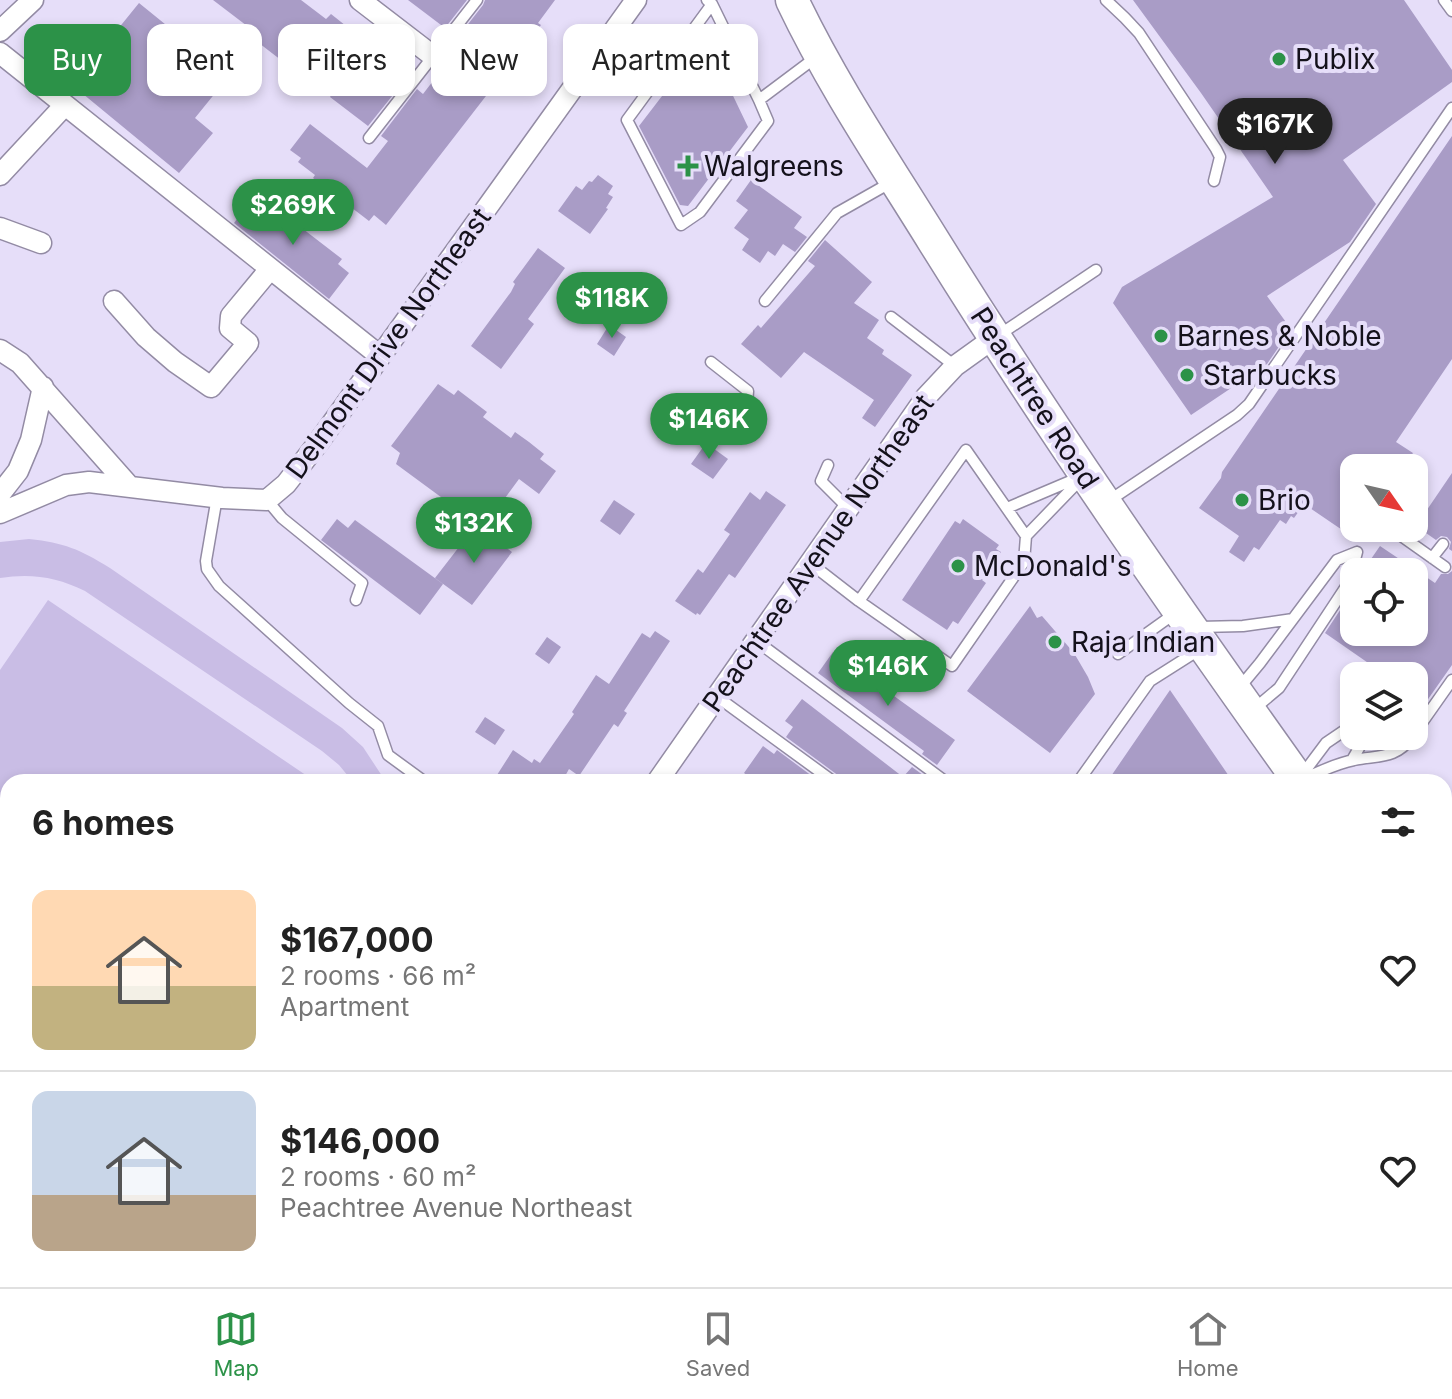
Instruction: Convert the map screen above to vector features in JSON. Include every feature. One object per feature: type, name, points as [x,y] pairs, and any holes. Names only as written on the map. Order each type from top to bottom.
[{"type":"highway","name":"Peachtree Road","points":[[792,0],[820,55],[994,338],[1085,475],[1294,774]]},
{"type":"street","points":[[0,31],[33,0]]},
{"type":"street","points":[[360,0],[431,54]]},
{"type":"street","name":"Delmont Drive Northeast","points":[[0,513],[66,485],[89,482],[267,500],[286,484],[318,443],[636,0]]},
{"type":"street","points":[[0,53],[380,356]]},
{"type":"street","points":[[0,175],[65,105]]},
{"type":"street","points":[[0,228],[41,243]]},
{"type":"street","points":[[114,301],[146,337],[211,387],[248,343],[230,328],[231,316],[270,269]]},
{"type":"street","name":"Peachtree Avenue Northeast","points":[[662,774],[926,397],[955,366],[994,338]]},
{"type":"street","points":[[0,350],[20,363],[43,387],[129,486]]},
{"type":"street","points":[[0,494],[18,471],[31,440],[43,387]]},
{"type":"lane","points":[[458,24],[477,0]]},
{"type":"lane","points":[[1106,0],[1139,33],[1216,149],[1220,157],[1214,181]]},
{"type":"lane","points":[[1444,0],[1452,11]]},
{"type":"lane","points":[[709,2],[768,121],[700,212],[681,225],[627,120],[709,2]]},
{"type":"lane","points":[[759,100],[820,55]]},
{"type":"lane","points":[[369,138],[431,59]]},
{"type":"lane","points":[[1105,503],[1249,404],[1452,108]]},
{"type":"lane","points":[[765,301],[837,213],[896,181]]},
{"type":"lane","points":[[994,338],[1096,270]]},
{"type":"lane","points":[[891,317],[955,366]]},
{"type":"lane","points":[[711,362],[748,391],[747,404]]},
{"type":"lane","points":[[810,563],[859,601],[952,666],[1024,562],[1026,536],[966,450],[859,601]]},
{"type":"lane","points":[[828,465],[821,481],[848,508]]},
{"type":"lane","points":[[1007,508],[1085,475]]},
{"type":"lane","points":[[1026,536],[1085,475]]},
{"type":"lane","points":[[217,497],[206,561],[207,569],[219,586],[378,726],[388,755],[414,774]]},
{"type":"lane","points":[[267,500],[282,518],[362,583],[356,600]]},
{"type":"lane","points":[[1410,542],[1445,567]]},
{"type":"lane","points":[[1432,558],[1443,544]]},
{"type":"lane","points":[[1357,552],[1349,582],[1279,688],[1243,702],[1260,663],[1337,560],[1357,552]]},
{"type":"lane","points":[[1118,654],[1191,628],[1243,626],[1293,619]]},
{"type":"lane","points":[[1084,774],[1191,628]]},
{"type":"lane","points":[[755,640],[935,774]]},
{"type":"lane","points":[[1428,714],[1452,680]]},
{"type":"lane","points":[[716,696],[823,774]]},
{"type":"lane","points":[[1304,774],[1326,743],[1340,734]]},
{"type":"lane","points":[[1352,760],[1358,750]]},
{"type":"lane","points":[[1317,774],[1352,760],[1379,758],[1399,750]]},
{"type":"shaded area","points":[[29,539],[52,543],[71,548],[110,568],[342,728],[363,747],[381,774],[346,774],[322,751],[85,591],[44,577],[0,578],[0,542]]},
{"type":"shaded area","points":[[48,600],[304,774],[0,774],[0,670]]},
{"type":"building","points":[[213,0],[301,0],[326,19],[331,14],[344,24],[278,24],[278,58],[262,45],[262,24],[244,24]]},
{"type":"building","points":[[408,0],[467,0],[448,24],[440,24]]},
{"type":"building","points":[[485,0],[555,0],[540,24],[468,24]]},
{"type":"building","points":[[1133,0],[1404,0],[1452,70],[1452,82],[1343,160],[1376,204],[1350,242],[1267,296],[1291,329],[1267,364],[1191,415],[1113,303],[1122,287],[1273,197]]},
{"type":"building","points":[[139,3],[165,24],[147,24],[147,96],[213,96],[195,118],[213,133],[179,173],[86,96],[131,96],[131,24],[122,24]]},
{"type":"building","points":[[431,84],[431,96],[486,96],[386,225],[374,215],[369,221],[313,178],[315,175],[298,162],[301,158],[290,150],[310,124],[367,168],[388,141],[381,136],[412,96],[415,96],[417,89],[423,94]]},
{"type":"building","points":[[331,96],[392,96],[368,126]]},
{"type":"building","name":"Walgreens","points":[[662,96],[733,96],[748,127],[688,206],[680,205],[639,126]]},
{"type":"building","points":[[1452,136],[1452,359],[1396,442],[1412,454],[1340,454],[1340,528],[1304,504],[1286,524],[1280,520],[1259,550],[1254,547],[1244,562],[1229,552],[1239,536],[1199,508]]},
{"type":"building","points":[[598,175],[613,186],[608,194],[613,197],[590,234],[558,211],[576,186],[582,190]]},
{"type":"building","points":[[751,180],[802,217],[794,228],[807,237],[795,252],[783,244],[775,256],[768,251],[760,263],[742,250],[749,239],[734,228],[748,210],[736,201]]},
{"type":"building","points":[[253,198],[264,207],[268,202],[342,259],[338,264],[349,273],[329,299],[234,223]]},
{"type":"building","points":[[825,240],[872,282],[854,303],[879,320],[867,338],[884,350],[882,354],[912,375],[875,427],[862,418],[874,400],[804,352],[781,378],[741,344],[758,325],[761,328],[815,266],[808,261]]},
{"type":"building","points":[[538,248],[565,268],[528,319],[534,324],[501,369],[471,346],[511,292],[513,282]]},
{"type":"building","points":[[609,325],[626,337],[614,356],[597,344]]},
{"type":"building","points":[[438,384],[454,395],[458,390],[487,412],[483,417],[511,438],[515,432],[529,442],[544,454],[540,459],[556,471],[539,494],[519,479],[483,528],[396,464],[400,453],[391,446]]},
{"type":"building","points":[[706,443],[728,459],[713,479],[691,464]]},
{"type":"building","points":[[1452,473],[1452,551],[1447,537],[1441,536],[1436,540],[1428,534],[1428,508]]},
{"type":"building","points":[[766,491],[786,505],[735,578],[729,574],[700,615],[675,601],[698,569],[703,573],[730,534],[724,530],[750,492],[760,500]]},
{"type":"building","points":[[614,500],[635,514],[620,535],[600,521]]},
{"type":"building","points":[[337,519],[348,528],[355,520],[443,584],[420,615],[321,540]]},
{"type":"building","name":"McDonald's","points":[[963,519],[999,545],[996,549],[1001,552],[982,580],[986,583],[958,624],[953,621],[947,630],[902,600],[955,521],[960,524]]},
{"type":"building","points":[[476,525],[512,552],[472,605],[435,578]]},
{"type":"building","points":[[1380,546],[1398,558],[1372,558]]},
{"type":"building","points":[[1452,571],[1452,665],[1428,699],[1428,662],[1367,662],[1344,646],[1428,646],[1428,578],[1435,583],[1441,574]]},
{"type":"building","points":[[1030,606],[1037,618],[1042,616],[1074,653],[1095,694],[1050,753],[967,691]]},
{"type":"building","points":[[1340,610],[1340,643],[1325,633]]},
{"type":"building","points":[[655,631],[670,641],[624,711],[627,713],[618,727],[614,724],[580,774],[569,769],[566,774],[498,774],[513,750],[532,763],[534,759],[540,763],[596,675],[609,684],[642,633],[650,638]]},
{"type":"building","points":[[547,637],[561,647],[549,664],[535,654]]},
{"type":"building","points":[[833,652],[955,740],[937,765],[922,754],[924,751],[818,673]]},
{"type":"building","points":[[1170,690],[1228,774],[1112,774]]},
{"type":"building","points":[[802,699],[899,774],[836,774],[786,737],[793,727],[785,721]]},
{"type":"building","points":[[485,717],[505,730],[495,745],[475,732]]},
{"type":"building","points":[[763,746],[774,754],[777,750],[809,774],[745,774]]},
{"type":"building","points":[[912,767],[922,774],[906,774]]},
{"type":"place","name":"Publix","points":[[1279,59]]},
{"type":"place","name":"Walgreens","points":[[688,166]]},
{"type":"place","name":"Barnes & Noble","points":[[1161,336]]},
{"type":"place","name":"Starbucks","points":[[1187,375]]},
{"type":"place","name":"Brio","points":[[1242,500]]},
{"type":"place","name":"McDonald's","points":[[958,566]]},
{"type":"place","name":"Raja Indian","points":[[1055,642]]}]
